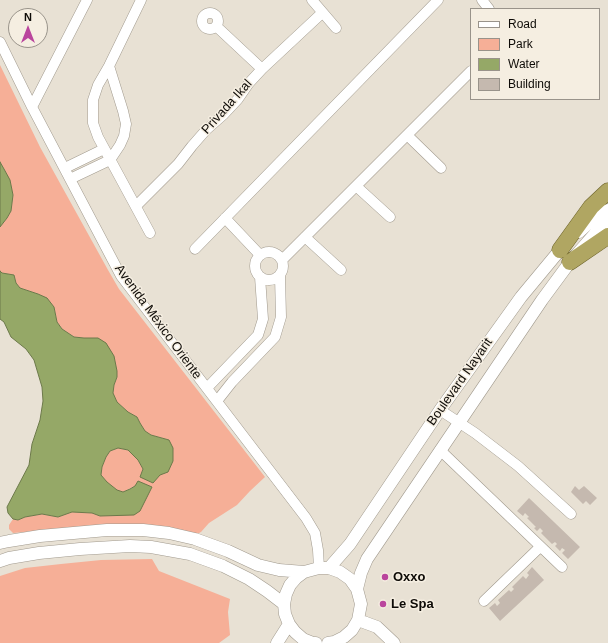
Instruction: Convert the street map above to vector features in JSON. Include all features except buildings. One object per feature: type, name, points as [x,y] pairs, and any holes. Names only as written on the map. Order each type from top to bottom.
[{"type":"highway","points":[[565,256],[591,207],[608,191]]},
{"type":"highway","points":[[565,256],[608,236]]},
{"type":"street","points":[[32,107],[87,0]]},
{"type":"street","points":[[141,0],[109,66],[98,85],[93,100],[93,123],[104,149],[150,233]]},
{"type":"street","points":[[312,0],[336,28]]},
{"type":"street","points":[[196,249],[438,0]]},
{"type":"street","points":[[482,0],[488,8]]},
{"type":"street","name":"Privada Ikal","points":[[136,206],[178,164],[206,130],[238,99],[249,83],[262,69],[322,13]]},
{"type":"street","points":[[216,26],[262,69]]},
{"type":"street","name":"Avenida México Oriente","points":[[0,42],[120,276],[306,518],[315,533],[318,550],[324,568]]},
{"type":"street","points":[[70,179],[110,160],[124,136],[126,124],[109,66]]},
{"type":"street","points":[[282,260],[470,72]]},
{"type":"street","points":[[407,135],[441,168]]},
{"type":"street","points":[[64,168],[104,149]]},
{"type":"street","points":[[356,186],[390,217]]},
{"type":"street","name":"Boulevard Nayarit","points":[[357,589],[361,573],[367,559],[542,300],[565,256],[594,218],[608,210]]},
{"type":"street","points":[[225,218],[260,255]]},
{"type":"street","name":"Boulevard Nayarit","points":[[324,568],[350,544],[440,410],[521,296],[608,219]]},
{"type":"street","points":[[305,237],[341,270]]},
{"type":"street","points":[[217,401],[232,382],[275,337],[281,317],[280,276],[283,268],[282,260],[276,254],[268,252],[260,255],[255,262],[255,270],[260,277],[266,280],[273,280],[280,276]]},
{"type":"street","points":[[207,388],[258,335],[263,319],[260,277]]},
{"type":"street","points":[[440,410],[518,466],[571,514]]},
{"type":"street","points":[[440,450],[562,568]]},
{"type":"street","points":[[0,543],[40,536],[107,530],[142,530],[169,533],[195,539],[228,550],[258,565],[279,570],[304,572],[324,568],[340,572],[350,579],[357,589],[361,604],[358,620],[352,630],[344,637],[328,643]]},
{"type":"street","points":[[190,554],[195,539]]},
{"type":"street","points":[[0,561],[39,553],[80,549],[130,546],[151,547],[190,554],[223,566],[249,579],[284,604]]},
{"type":"street","points":[[484,600],[540,547]]},
{"type":"street","points":[[304,572],[290,585],[284,604],[285,614],[289,624],[295,632],[303,639],[316,643]]},
{"type":"street","points":[[358,620],[377,627],[394,643]]},
{"type":"street","points":[[277,643],[289,624]]},
{"type":"green space","points":[[0,65],[40,147],[119,289],[265,477],[237,505],[209,523],[201,532],[195,535],[80,527],[13,533],[9,529],[9,525],[13,519],[18,520],[25,517],[42,514],[58,517],[72,512],[92,513],[101,516],[146,498],[152,487],[135,486],[123,492],[117,491],[101,475],[102,467],[110,451],[118,448],[128,450],[138,460],[143,469],[141,477],[169,440],[151,435],[145,431],[137,417],[128,412],[117,402],[113,394],[117,377],[84,338],[74,337],[62,329],[57,322],[54,307],[38,294],[20,288],[16,283],[14,275],[2,273],[0,271],[0,227],[11,211],[13,195],[0,162]]},
{"type":"green space","points":[[152,559],[159,571],[230,599],[228,612],[230,635],[219,643],[0,643],[0,576],[25,568],[101,560]]},
{"type":"water","points":[[0,162],[10,180],[13,195],[11,211],[0,227]]},
{"type":"water","points":[[0,271],[2,273],[14,275],[16,283],[20,288],[47,298],[54,307],[57,322],[62,329],[74,337],[98,338],[106,343],[114,356],[117,371],[113,393],[117,402],[128,412],[137,417],[145,431],[151,435],[169,440],[173,448],[173,461],[168,472],[160,475],[153,483],[140,477],[143,469],[138,460],[128,450],[118,448],[110,451],[106,457],[101,475],[117,490],[123,492],[130,489],[135,486],[138,481],[152,487],[140,511],[134,515],[100,516],[92,513],[72,512],[58,517],[42,514],[25,517],[18,520],[13,519],[8,513],[7,507],[29,465],[32,444],[40,420],[43,401],[42,387],[34,360],[26,349],[11,337],[4,322],[0,319]]},
{"type":"place","name":"Oxxo","points":[[385,577]]},
{"type":"place","name":"Le Spa","points":[[383,604]]}]
